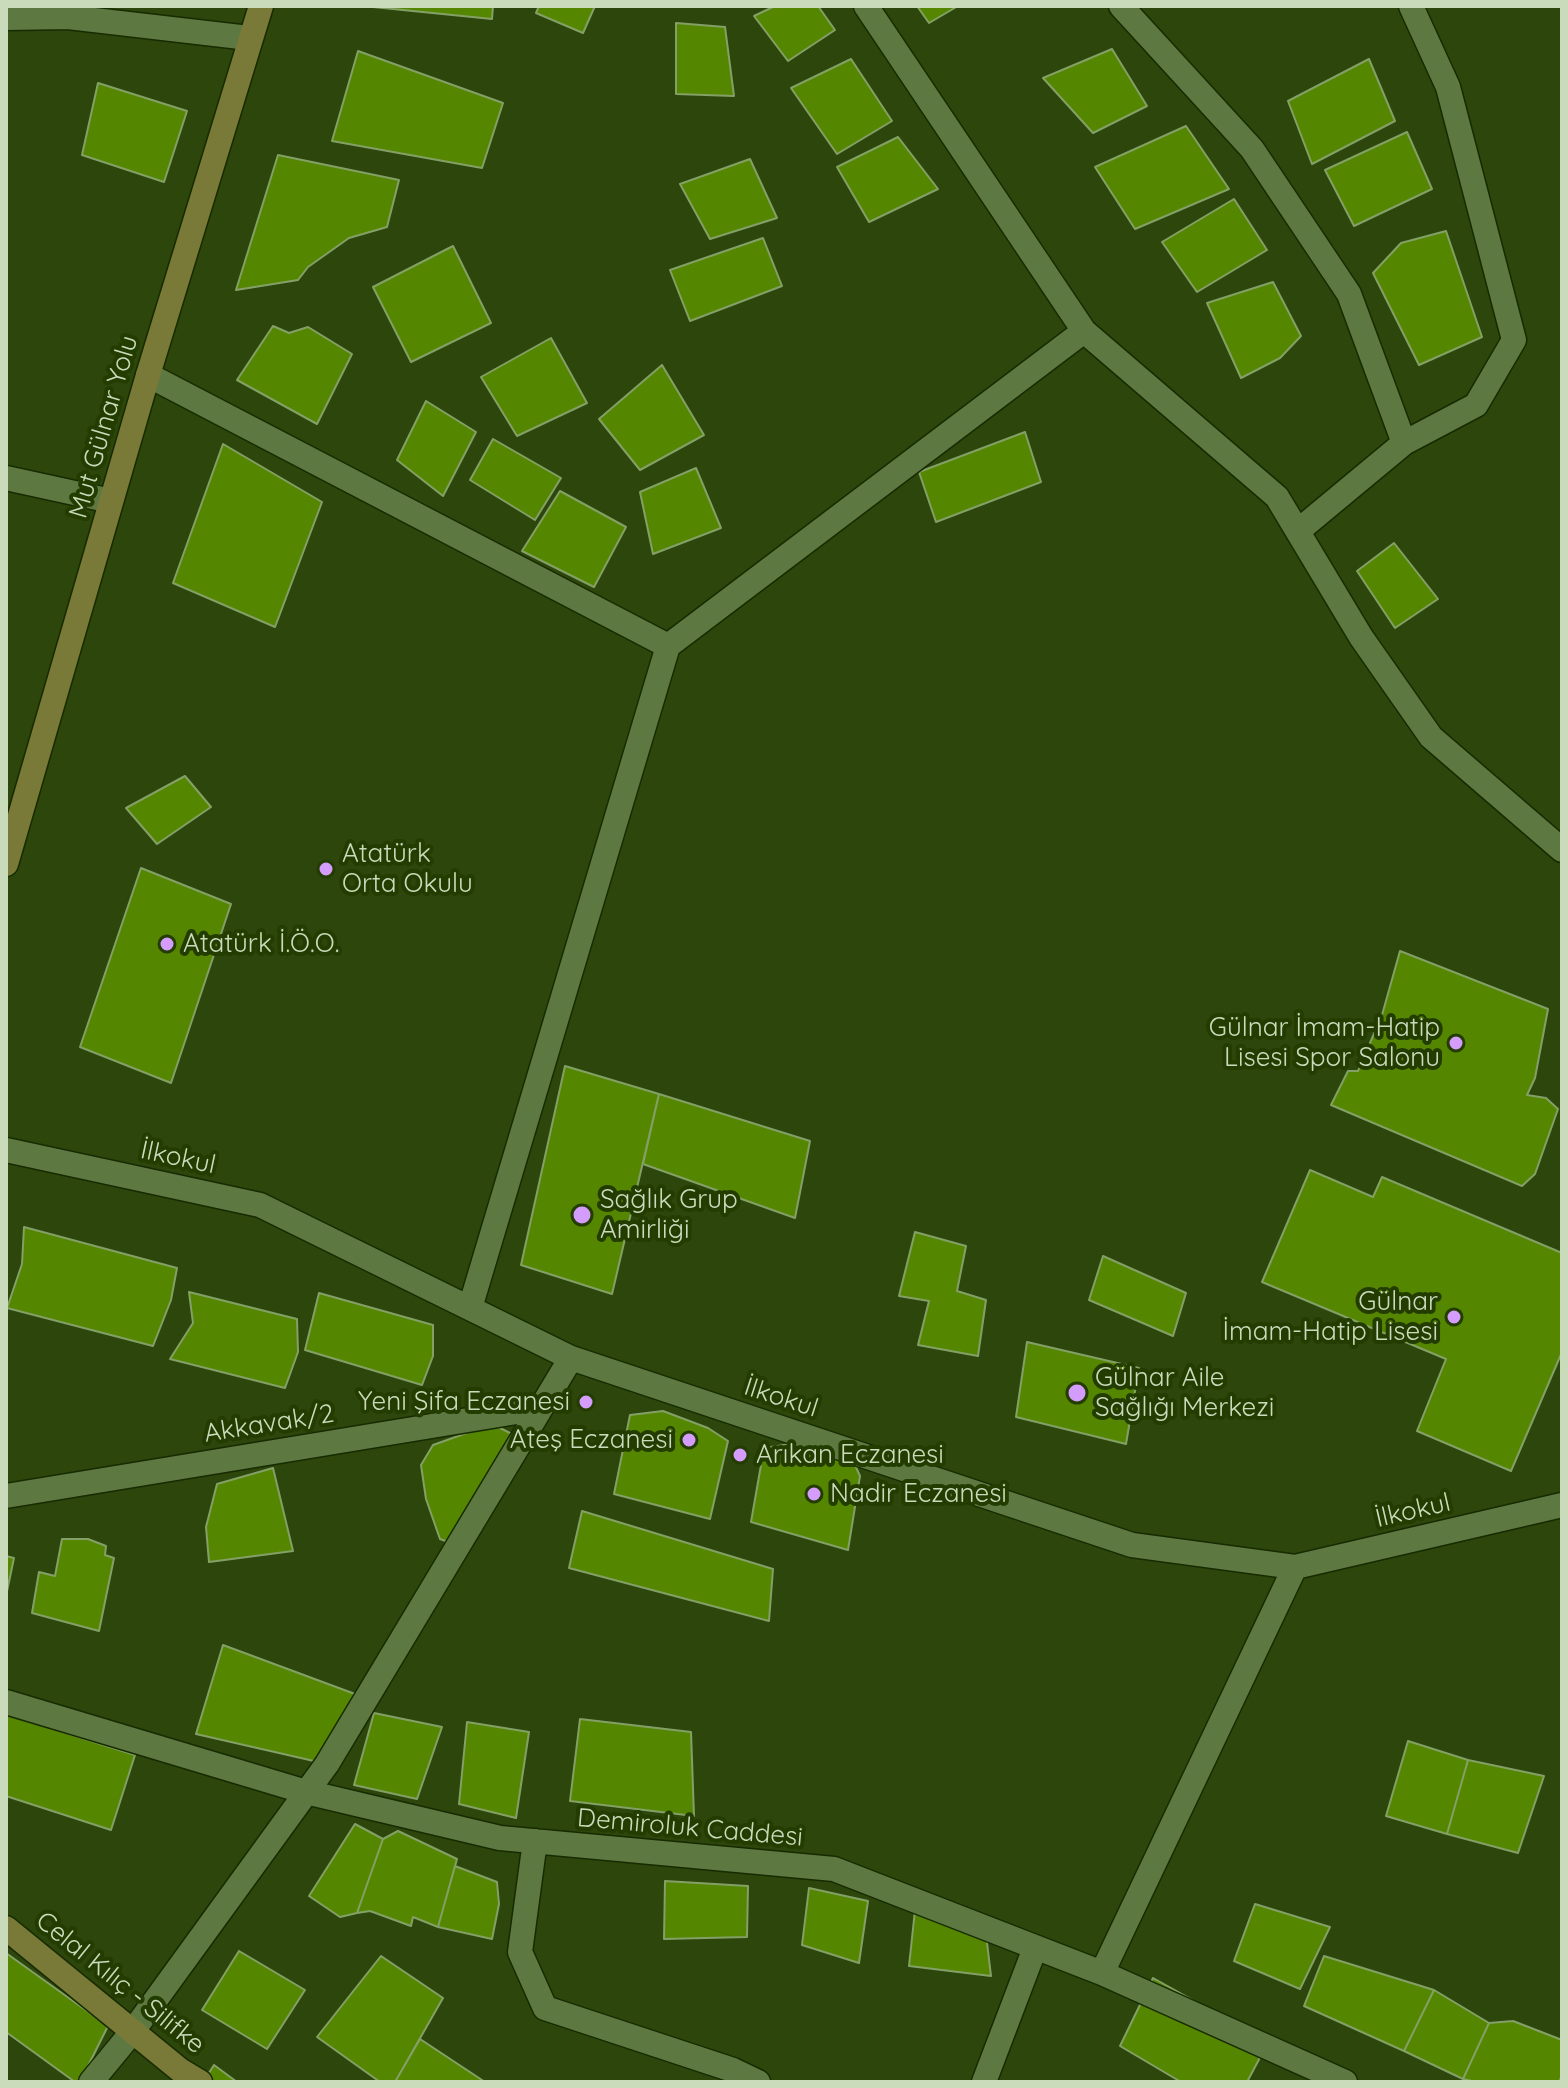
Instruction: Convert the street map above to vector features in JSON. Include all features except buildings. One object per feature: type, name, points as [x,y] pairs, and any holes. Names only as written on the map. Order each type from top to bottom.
[{"type":"main road","name":"Mut Gülnar Yolu","points":[[6,864],[148,375],[261,6]]},
{"type":"main road","name":"Celal Kılıç - Silifke","points":[[6,1928],[180,2070],[200,2082]]},
{"type":"street","points":[[866,6],[1084,331],[1277,497],[1361,637],[1431,737],[1562,850]]},
{"type":"street","points":[[1121,6],[1252,149],[1349,294],[1404,443]]},
{"type":"street","points":[[1298,531],[1404,443],[1476,405],[1514,340],[1448,87],[1411,6]]},
{"type":"street","points":[[6,18],[68,17],[249,38]]},
{"type":"street","points":[[470,1308],[668,646],[1084,331]]},
{"type":"street","points":[[148,375],[668,646]]},
{"type":"street","points":[[6,478],[111,501]]},
{"type":"street","name":"İlkokul","points":[[6,1150],[260,1205],[571,1358],[1132,1545],[1295,1567],[1562,1505]]},
{"type":"street","points":[[91,2082],[133,2031],[327,1764],[571,1358]]},
{"type":"street","name":"Akkavak/2","points":[[6,1496],[541,1408]]},
{"type":"street","points":[[1102,1973],[1295,1567]]},
{"type":"street","name":"Demiroluk Caddesi","points":[[6,1702],[306,1792],[500,1838],[834,1869],[1102,1973],[1345,2082]]},
{"type":"street","points":[[535,1841],[520,1952],[545,2008],[733,2070],[758,2082]]},
{"type":"street","points":[[984,2082],[1035,1948]]},
{"type":"place","name":"Atatürk Orta Okulu","points":[[326,869]]},
{"type":"place","name":"Atatürk İ.Ö.O.","points":[[167,944]]},
{"type":"place","name":"Gülnar İmam-Hatip Lisesi Spor Salonu","points":[[1456,1043]]},
{"type":"place","name":"Sağlık Grup Amirliği","points":[[582,1215]]},
{"type":"place","name":"Gülnar İmam-Hatip Lisesi","points":[[1454,1317]]},
{"type":"place","name":"Gülnar Aile Sağlığı Merkezi","points":[[1077,1393]]},
{"type":"place","name":"Yeni Şifa Eczanesi","points":[[586,1402]]},
{"type":"place","name":"Ateş Eczanesi","points":[[689,1440]]},
{"type":"place","name":"Arıkan Eczanesi","points":[[740,1455]]},
{"type":"place","name":"Nadir Eczanesi","points":[[814,1494]]}]
